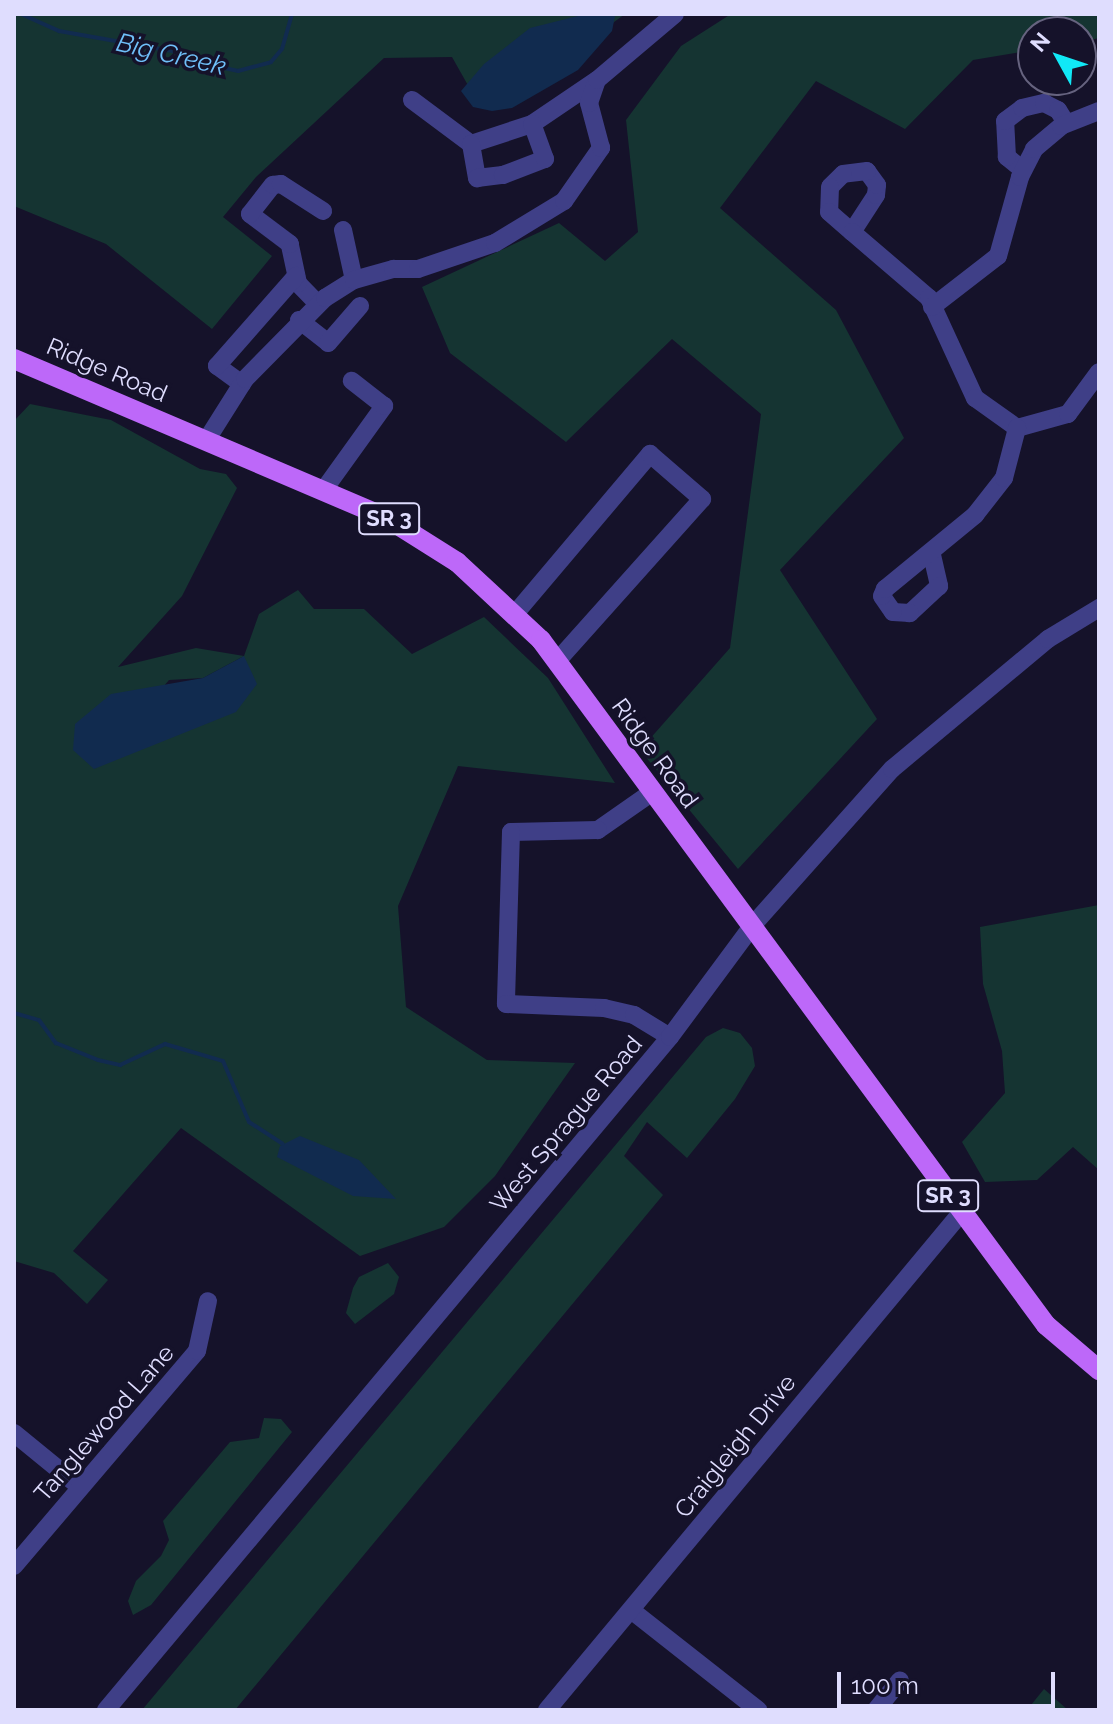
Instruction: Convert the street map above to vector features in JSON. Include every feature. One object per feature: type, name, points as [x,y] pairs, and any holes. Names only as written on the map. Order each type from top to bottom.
[{"type":"main road","name":"Ridge Road","points":[[14,359],[387,518],[457,562],[514,615],[557,661],[651,793],[1046,1325],[1099,1370]]},
{"type":"street","points":[[471,144],[532,124],[597,80],[675,14]]},
{"type":"street","points":[[206,441],[242,384],[299,320],[318,304],[354,280],[461,256],[495,243],[564,201],[601,148],[589,103],[597,80]]},
{"type":"street","points":[[412,100],[471,144],[477,178],[503,175],[545,159],[532,124]]},
{"type":"street","points":[[1023,170],[1007,157],[1005,121],[1022,108],[1044,103],[1058,110],[1066,123]]},
{"type":"street","points":[[932,307],[998,256],[1023,170],[1034,149],[1066,123],[1099,111]]},
{"type":"street","points":[[318,304],[296,276],[290,244],[250,214],[273,185],[281,184],[323,211]]},
{"type":"street","points":[[343,230],[354,280]]},
{"type":"street","points":[[852,232],[929,298],[975,398],[1017,428]]},
{"type":"street","points":[[242,384],[217,366],[296,276]]},
{"type":"street","points":[[299,320],[328,343],[360,306]]},
{"type":"street","points":[[1017,428],[1068,414],[1099,372]]},
{"type":"street","points":[[323,491],[384,406],[352,381]]},
{"type":"street","points":[[932,555],[975,515],[1004,478],[1017,428]]},
{"type":"street","points":[[514,615],[650,454],[702,499],[557,661]]},
{"type":"street","name":"West Sprague Road","points":[[106,1710],[670,1037],[752,926],[920,743],[1048,639],[1099,608]]},
{"type":"street","points":[[651,793],[598,830],[511,832],[506,1004],[604,1008],[634,1015],[670,1037]]},
{"type":"street","name":"Craigleigh Drive","points":[[547,1710],[961,1213]]},
{"type":"street","name":"Tanglewood Lane","points":[[14,1566],[197,1351],[208,1301]]},
{"type":"street","points":[[14,1433],[80,1487]]},
{"type":"street","points":[[631,1610],[758,1710]]},
{"type":"street","points":[[876,1710],[900,1680]]},
{"type":"green space","points":[[14,14],[625,14],[511,98],[474,96],[452,57],[384,58],[256,177],[223,217],[272,256],[212,329],[106,244],[14,206]]},
{"type":"green space","points":[[731,14],[1099,14],[1097,38],[1097,16],[1017,16],[1017,53],[973,60],[905,129],[816,81],[720,208],[836,310],[904,438],[780,570],[877,719],[738,869],[640,750],[730,648],[761,414],[672,339],[566,442],[450,353],[422,287],[559,223],[605,261],[638,232],[626,120],[681,46]]},
{"type":"green space","points":[[30,404],[111,420],[200,469],[226,474],[237,488],[182,596],[118,667],[196,648],[244,656],[259,614],[298,590],[314,609],[364,609],[412,654],[484,617],[548,678],[615,783],[458,766],[398,906],[406,1007],[487,1060],[575,1063],[495,1176],[444,1227],[360,1256],[181,1128],[73,1251],[108,1280],[87,1304],[54,1273],[14,1261],[14,421]],"holes":[[[244,656],[94,769],[169,680],[203,678]]]},
{"type":"green space","points":[[1099,905],[1099,1170],[1073,1147],[1037,1180],[985,1182],[962,1142],[1005,1093],[1002,1051],[983,984],[980,927]]},
{"type":"green space","points":[[723,1028],[740,1033],[752,1048],[755,1066],[735,1099],[687,1158],[647,1122],[624,1156],[663,1195],[235,1710],[142,1710],[706,1037]]},
{"type":"green space","points":[[388,1263],[399,1277],[394,1294],[355,1324],[346,1313],[353,1288],[359,1277]]},
{"type":"green space","points":[[264,1418],[281,1419],[292,1432],[151,1605],[133,1615],[128,1601],[136,1581],[161,1556],[169,1540],[163,1521],[230,1442],[259,1438]]},
{"type":"green space","points":[[1044,1689],[1068,1710],[1027,1710]]},
{"type":"water","points":[[586,14],[615,16],[612,31],[578,70],[512,108],[492,111],[473,107],[461,91],[484,64],[530,28]]},
{"type":"water","points":[[244,656],[257,684],[236,712],[94,769],[73,750],[75,724],[111,694],[203,678]]},
{"type":"water","points":[[300,1136],[359,1160],[396,1199],[353,1196],[277,1157],[280,1146]]},
{"type":"waterway","name":"Big Creek","points":[[21,14],[59,31],[195,55],[210,65],[238,71],[271,62],[282,49],[292,14]]},
{"type":"waterway","points":[[14,1013],[39,1020],[56,1043],[98,1060],[120,1065],[165,1044],[223,1061],[249,1122],[283,1144]]}]
